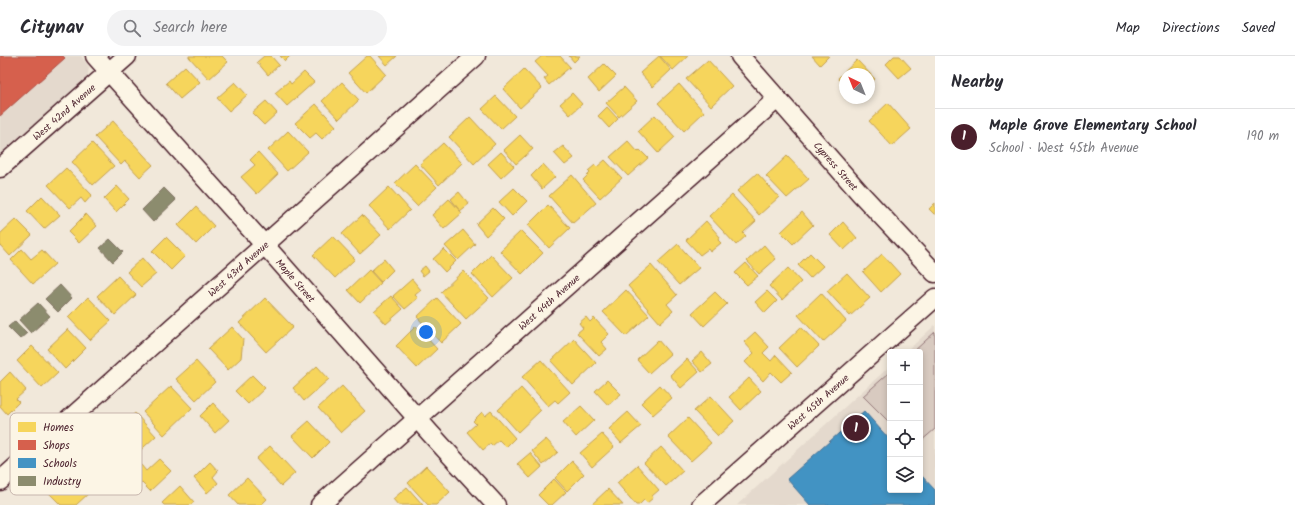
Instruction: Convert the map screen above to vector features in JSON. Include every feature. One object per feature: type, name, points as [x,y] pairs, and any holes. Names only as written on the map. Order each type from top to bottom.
[{"type":"street","name":"Maple Street","points":[[95,56],[417,419],[496,505]]},
{"type":"street","name":"West 42nd Avenue","points":[[0,168],[127,56]]},
{"type":"street","name":"West 43rd Avenue","points":[[76,413],[476,56]]},
{"type":"street","name":"Cypress Street","points":[[740,56],[860,193],[935,273]]},
{"type":"street","name":"West 44th Avenue","points":[[320,505],[778,99]]},
{"type":"street","points":[[935,284],[935,289]]},
{"type":"street","name":"West 45th Avenue","points":[[702,505],[935,298]]},
{"type":"street","name":"West 43rd Avenue","points":[[0,481],[10,472]]},
{"type":"shaded area","points":[[0,56],[81,56],[89,67],[88,74],[83,82],[0,154]]},
{"type":"shaded area","points":[[935,325],[935,505],[737,505],[887,369],[887,493],[923,493],[923,349],[909,349]]},
{"type":"shaded area","points":[[935,332],[935,429],[923,439],[923,349],[916,349]]},
{"type":"shaded area","points":[[887,375],[887,420],[863,396]]},
{"type":"building: Homes","points":[[189,56],[222,56],[228,62],[209,79]]},
{"type":"building: Homes","points":[[264,56],[271,56],[279,65],[268,75],[257,62]]},
{"type":"building: Homes","points":[[280,56],[290,56],[285,61]]},
{"type":"building: Homes","points":[[367,56],[370,56],[386,74],[366,93],[348,73]]},
{"type":"building: Homes","points":[[379,56],[397,56],[387,65]]},
{"type":"building: Homes","points":[[542,56],[560,56],[570,67],[549,85],[544,79],[548,76],[535,62]]},
{"type":"building: Homes","points":[[569,56],[580,56],[574,62]]},
{"type":"building: Homes","points":[[659,56],[671,70],[653,87],[640,73]]},
{"type":"building: Homes","points":[[660,56],[688,56],[673,70]]},
{"type":"building: Homes","points":[[812,56],[829,56],[820,65]]},
{"type":"building: Homes","points":[[894,56],[900,56],[911,68],[899,78],[886,64]]},
{"type":"building: Homes","points":[[708,60],[732,86],[711,106],[686,79]]},
{"type":"building: Homes","points":[[857,60],[865,68],[849,68]]},
{"type":"building: Homes","points":[[604,64],[616,76],[599,92],[588,79]]},
{"type":"building: Homes","points":[[185,66],[200,82],[180,99],[166,83]]},
{"type":"building: Homes","points":[[524,69],[542,88],[520,108],[503,89]]},
{"type":"building: Homes","points":[[304,72],[314,82],[287,106],[275,93],[289,81],[291,84]]},
{"type":"building: Homes","points":[[235,82],[247,95],[229,111],[217,98]]},
{"type":"building: Homes","points":[[342,82],[359,100],[339,119],[322,101]]},
{"type":"building: Homes","points":[[679,84],[704,112],[684,131],[658,103]]},
{"type":"building: Homes","points":[[624,87],[637,101],[619,117],[606,103]]},
{"type":"building: Homes","points":[[572,93],[582,104],[570,115],[560,104]]},
{"type":"building: Homes","points":[[496,96],[515,116],[501,129],[482,109]]},
{"type":"building: Homes","points":[[266,101],[277,113],[264,125],[252,113]]},
{"type":"building: Homes","points":[[888,103],[911,129],[892,146],[869,121]]},
{"type":"building: Homes","points":[[316,104],[336,126],[322,139],[316,133],[310,138],[295,123]]},
{"type":"building: Homes","points":[[607,107],[618,119],[609,128],[598,116]]},
{"type":"building: Homes","points":[[655,115],[675,137],[658,153],[638,131]]},
{"type":"building: Homes","points":[[470,117],[495,144],[474,164],[449,137]]},
{"type":"building: Homes","points":[[113,121],[153,165],[140,177],[125,161],[121,165],[95,137]]},
{"type":"building: Homes","points":[[288,131],[308,152],[287,171],[268,150]]},
{"type":"building: Homes","points":[[520,135],[533,149],[516,164],[504,150]]},
{"type":"building: Homes","points":[[628,141],[638,152],[640,150],[648,158],[628,176],[610,157]]},
{"type":"building: Homes","points":[[92,143],[114,166],[93,185],[72,162]]},
{"type":"building: Homes","points":[[443,143],[462,163],[439,185],[420,164]]},
{"type":"building: Homes","points":[[563,146],[574,158],[565,165],[554,153]]},
{"type":"building: Homes","points":[[258,152],[278,174],[257,194],[241,177],[255,165],[250,160]]},
{"type":"building: Homes","points":[[501,152],[514,166],[501,178],[488,164]]},
{"type":"building: Homes","points":[[787,156],[809,179],[787,198],[766,176]]},
{"type":"building: Homes","points":[[605,160],[622,178],[600,198],[583,180],[590,173],[588,171],[595,165],[597,167]]},
{"type":"building: Homes","points":[[415,164],[437,187],[417,206],[395,183]]},
{"type":"building: Homes","points":[[543,164],[555,177],[542,189],[531,176]]},
{"type":"building: Homes","points":[[66,168],[92,195],[85,203],[81,198],[70,208],[48,185]]},
{"type":"building: Homes","points":[[757,173],[779,197],[759,215],[737,191]]},
{"type":"building: Homes","points":[[572,175],[596,203],[573,223],[549,196]]},
{"type":"building: Homes","points":[[117,186],[129,199],[116,212],[104,199]]},
{"type":"building: Homes","points":[[389,187],[410,210],[390,229],[369,206]]},
{"type":"building: Homes","points":[[514,188],[527,201],[512,216],[499,202]]},
{"type":"building: Homes","points":[[459,192],[469,204],[460,211],[451,199]]},
{"type":"building: Homes","points":[[732,195],[756,221],[743,233],[746,236],[736,245],[709,216]]},
{"type":"building: Homes","points":[[42,196],[60,215],[44,229],[27,211]]},
{"type":"building: Homes","points":[[449,199],[462,213],[444,229],[432,215]]},
{"type":"building: Homes","points":[[935,203],[935,215],[929,209]]},
{"type":"building: Homes","points":[[548,205],[570,228],[549,248],[528,225]]},
{"type":"building: Homes","points":[[196,207],[214,226],[196,244],[178,225]]},
{"type":"building: Homes","points":[[493,208],[504,219],[486,236],[476,224]]},
{"type":"building: Homes","points":[[802,212],[813,225],[793,244],[781,232]]},
{"type":"building: Homes","points":[[86,214],[97,226],[79,243],[68,232]]},
{"type":"building: Homes","points":[[362,215],[381,235],[360,254],[342,234]]},
{"type":"building: Homes","points":[[16,219],[32,235],[10,256],[0,245],[0,234]]},
{"type":"building: Homes","points":[[706,221],[720,237],[718,240],[721,243],[710,252],[708,249],[700,255],[686,240]]},
{"type":"building: Homes","points":[[843,222],[857,238],[844,250],[830,235]]},
{"type":"building: Homes","points":[[463,230],[475,244],[458,260],[445,246]]},
{"type":"building: Homes","points":[[521,231],[543,253],[522,274],[500,251]]},
{"type":"building: Homes","points":[[333,236],[355,259],[335,278],[313,255]]},
{"type":"building: Homes","points":[[166,237],[185,256],[171,270],[152,251]]},
{"type":"building: Homes","points":[[678,244],[699,268],[679,285],[658,262]]},
{"type":"building: Homes","points":[[764,245],[776,259],[759,274],[747,261]]},
{"type":"building: Homes","points":[[22,249],[31,259],[42,250],[55,264],[33,284],[11,260]]},
{"type":"building: Homes","points":[[444,249],[456,261],[445,272],[433,259]]},
{"type":"building: Homes","points":[[810,253],[823,266],[810,278],[798,265]]},
{"type":"building: Homes","points":[[882,254],[900,274],[881,292],[863,272]]},
{"type":"building: Homes","points":[[491,255],[513,278],[493,297],[472,274]]},
{"type":"building: Homes","points":[[142,258],[156,274],[141,287],[127,272]]},
{"type":"building: Homes","points":[[384,259],[393,270],[381,282],[371,271]]},
{"type":"building: Homes","points":[[746,263],[758,276],[747,285],[735,273]]},
{"type":"building: Homes","points":[[651,265],[677,295],[667,304],[673,311],[660,323],[628,286]]},
{"type":"building: Homes","points":[[425,266],[429,271],[423,276],[419,271]]},
{"type":"building: Homes","points":[[788,268],[801,282],[782,300],[769,286]]},
{"type":"building: Homes","points":[[369,270],[381,283],[360,303],[348,290]]},
{"type":"building: Homes","points":[[463,271],[489,298],[466,319],[441,292]]},
{"type":"building: Homes","points":[[847,273],[870,298],[850,316],[827,291]]},
{"type":"building: Homes","points":[[118,276],[136,295],[115,315],[97,296]]},
{"type":"building: Homes","points":[[412,279],[421,290],[415,295],[418,298],[405,309],[393,296]]},
{"type":"building: Homes","points":[[626,290],[649,315],[626,336],[603,312]]},
{"type":"building: Homes","points":[[767,291],[777,301],[765,313],[755,302]]},
{"type":"building: Homes","points":[[715,292],[727,304],[704,326],[692,313]]},
{"type":"building: Homes","points":[[821,293],[846,321],[823,342],[798,315]]},
{"type":"building: Homes","points":[[391,296],[403,309],[386,324],[374,311]]},
{"type":"building: Homes","points":[[88,297],[111,321],[90,340],[68,317]]},
{"type":"building: Homes","points":[[265,298],[293,327],[266,352],[239,323]]},
{"type":"building: Homes","points":[[437,298],[461,324],[441,343],[417,317]]},
{"type":"building: Homes","points":[[586,317],[590,322],[594,318],[609,334],[601,342],[607,349],[599,356],[577,333],[583,328],[579,323]]},
{"type":"building: Homes","points":[[416,326],[437,349],[417,368],[396,346]]},
{"type":"building: Homes","points":[[232,327],[243,339],[241,358],[228,370],[208,349]]},
{"type":"building: Homes","points":[[801,327],[819,346],[797,367],[779,348]]},
{"type":"building: Homes","points":[[68,329],[86,348],[65,369],[47,349]]},
{"type":"building: Homes","points":[[755,332],[769,347],[763,353],[771,361],[776,355],[792,372],[781,382],[771,372],[763,381],[745,362],[754,353],[744,342]]},
{"type":"building: Homes","points":[[574,339],[596,363],[573,385],[551,361]]},
{"type":"building: Homes","points":[[658,340],[670,354],[649,373],[637,360]]},
{"type":"building: Homes","points":[[32,346],[58,373],[42,388],[17,361]]},
{"type":"building: Homes","points":[[702,352],[712,364],[702,372],[692,361]]},
{"type":"building: Homes","points":[[687,359],[699,372],[681,388],[670,375]]},
{"type":"building: Homes","points":[[541,360],[570,392],[558,403],[555,400],[548,406],[522,377]]},
{"type":"building: Homes","points":[[196,361],[215,382],[196,400],[176,379]]},
{"type":"building: Homes","points":[[317,366],[329,379],[304,401],[293,388]]},
{"type":"building: Homes","points":[[10,372],[26,390],[16,399],[19,402],[7,414],[0,406],[0,382]]},
{"type":"building: Homes","points":[[252,375],[265,388],[248,404],[235,391]]},
{"type":"building: Homes","points":[[749,378],[761,391],[741,410],[729,397]]},
{"type":"building: Homes","points":[[607,380],[621,394],[608,405],[595,391]]},
{"type":"building: Homes","points":[[660,385],[672,398],[653,415],[641,403]]},
{"type":"building: Homes","points":[[171,386],[192,408],[164,435],[143,412]]},
{"type":"building: Homes","points":[[342,386],[365,411],[341,433],[318,408]]},
{"type":"building: Homes","points":[[521,388],[541,410],[518,432],[498,410]]},
{"type":"building: Homes","points":[[711,396],[734,421],[718,436],[694,411]]},
{"type":"building: Homes","points":[[213,403],[229,420],[215,433],[200,416]]},
{"type":"building: Homes","points":[[581,406],[594,420],[576,437],[563,422]]},
{"type":"building: Homes","points":[[491,411],[515,438],[506,447],[499,440],[492,446],[490,444],[483,450],[467,432],[476,424],[473,421],[482,412],[485,416]]},
{"type":"building: Homes","points":[[628,412],[641,426],[621,443],[609,429]]},
{"type":"building: Homes","points":[[688,418],[711,443],[691,461],[668,437]]},
{"type":"building: Homes","points":[[142,421],[156,436],[142,449]]},
{"type":"building: Homes","points":[[309,421],[329,442],[313,458],[292,436]]},
{"type":"building: Homes","points":[[602,434],[614,447],[592,467],[580,453]]},
{"type":"building: Homes","points":[[546,439],[558,452],[543,465],[532,451]]},
{"type":"building: Homes","points":[[270,446],[295,473],[281,486],[256,459]]},
{"type":"building: Homes","points":[[661,447],[683,471],[666,486],[644,463]]},
{"type":"building: Homes","points":[[530,453],[542,467],[530,478],[517,464]]},
{"type":"building: Homes","points":[[159,459],[171,471],[150,491],[142,483],[142,466],[146,471]]},
{"type":"building: Homes","points":[[572,461],[584,474],[567,491],[555,478]]},
{"type":"building: Homes","points":[[210,462],[218,471],[213,477],[218,483],[207,493],[194,478]]},
{"type":"building: Homes","points":[[637,465],[659,490],[647,503],[644,500],[639,505],[636,505],[617,483]]},
{"type":"building: Homes","points":[[426,466],[450,492],[436,505],[428,505],[408,483]]},
{"type":"building: Homes","points":[[247,478],[267,499],[261,505],[238,505],[229,495]]},
{"type":"building: Homes","points":[[554,479],[566,492],[552,505],[548,505],[538,495]]},
{"type":"building: Homes","points":[[180,486],[194,502],[190,505],[164,505],[162,503]]},
{"type":"building: Homes","points":[[407,487],[423,505],[398,505],[393,499]]},
{"type":"building: Homes","points":[[608,489],[623,505],[591,505]]},
{"type":"building: Homes","points":[[51,495],[87,495],[76,505],[61,505]]},
{"type":"building: Shops","points":[[0,56],[63,56],[65,58],[0,116]]},
{"type":"building: Schools","points":[[864,411],[887,437],[887,493],[923,493],[923,477],[935,490],[935,505],[810,505],[787,479]]},
{"type":"building: Industry","points":[[164,188],[176,200],[153,222],[142,210]]},
{"type":"building: Industry","points":[[110,239],[123,252],[113,262],[100,248]]},
{"type":"building: Industry","points":[[60,285],[72,298],[58,312],[45,299]]},
{"type":"building: Industry","points":[[38,303],[50,316],[31,333],[19,320]]},
{"type":"building: Industry","points":[[15,321],[27,333],[20,339],[8,327]]},
{"type":"place","name":"Maple Grove Elementary School","points":[[856,428]]}]
